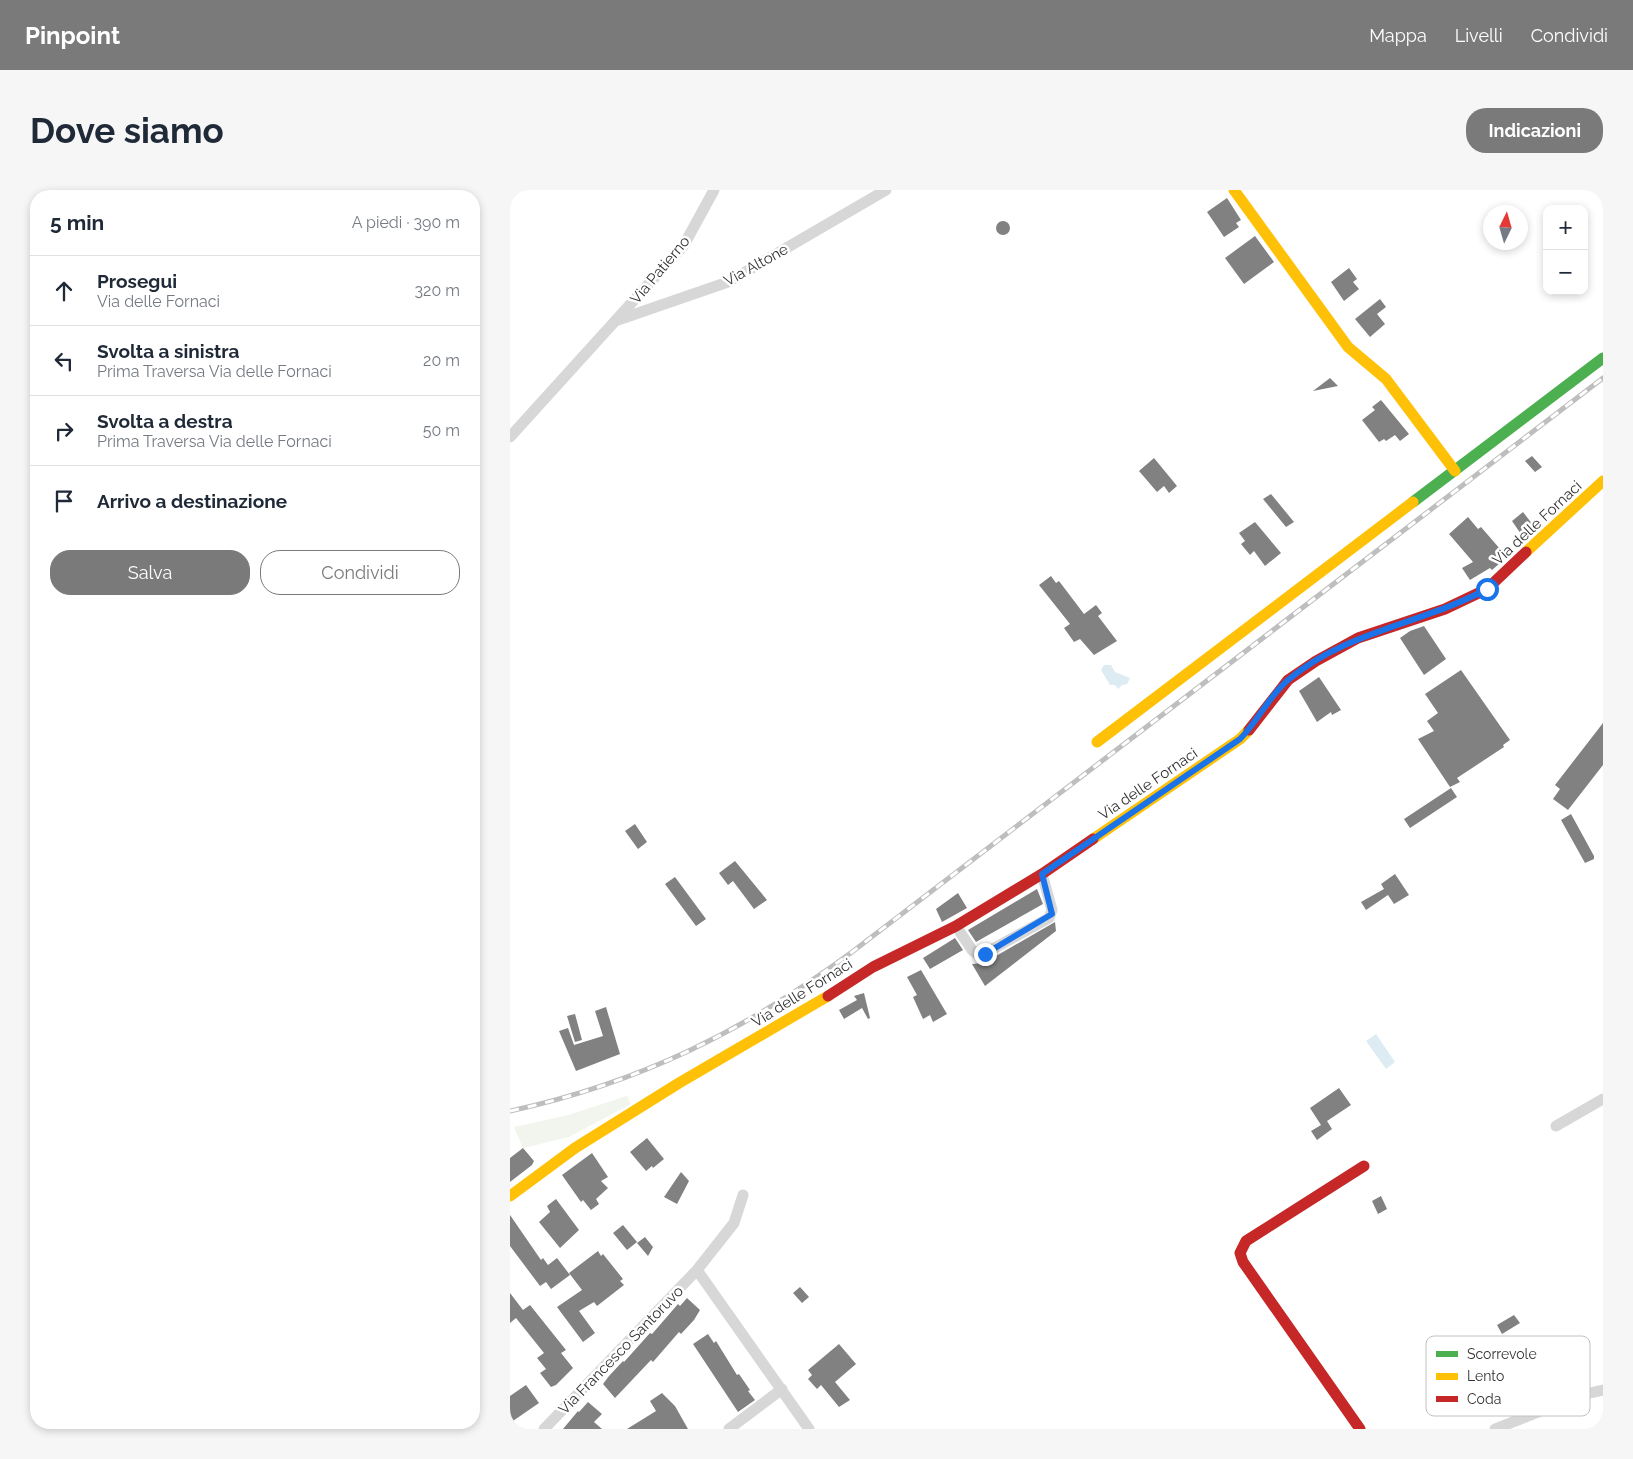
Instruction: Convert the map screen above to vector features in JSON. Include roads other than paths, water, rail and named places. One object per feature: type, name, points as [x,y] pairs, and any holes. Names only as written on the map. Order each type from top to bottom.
[{"type":"street","name":"Via Patierno","points":[[510,438],[684,245],[714,190]]},
{"type":"street","name":"Via Altone","points":[[616,321],[728,282],[886,190]]},
{"type":"street","points":[[1234,190],[1348,347],[1386,379],[1454,471]]},
{"type":"street","points":[[1097,742],[1603,358]]},
{"type":"street","name":"Via delle Fornaci","points":[[510,1196],[575,1148],[679,1083],[790,1020],[874,967],[956,926],[1042,874],[1240,739],[1253,726],[1288,680],[1316,661],[1358,638],[1445,609],[1487,589],[1603,481]]},
{"type":"street","points":[[956,926],[972,950],[980,956],[1049,918],[1052,910],[1042,874]]},
{"type":"street","points":[[1556,1126],[1603,1099]]},
{"type":"street","points":[[1360,1429],[1243,1262],[1240,1253],[1246,1241],[1364,1166]]},
{"type":"street","name":"Via Francesco Santoruvo","points":[[544,1429],[697,1270],[734,1223],[743,1195]]},
{"type":"street","points":[[697,1270],[809,1429]]},
{"type":"street","points":[[729,1429],[782,1389]]},
{"type":"street","points":[[1590,1393],[1603,1390]]},
{"type":"street","points":[[1494,1429],[1527,1416]]},
{"type":"railway","points":[[510,1111],[558,1099],[647,1069],[731,1029],[772,1006],[812,980],[852,952],[1603,378]]}]
